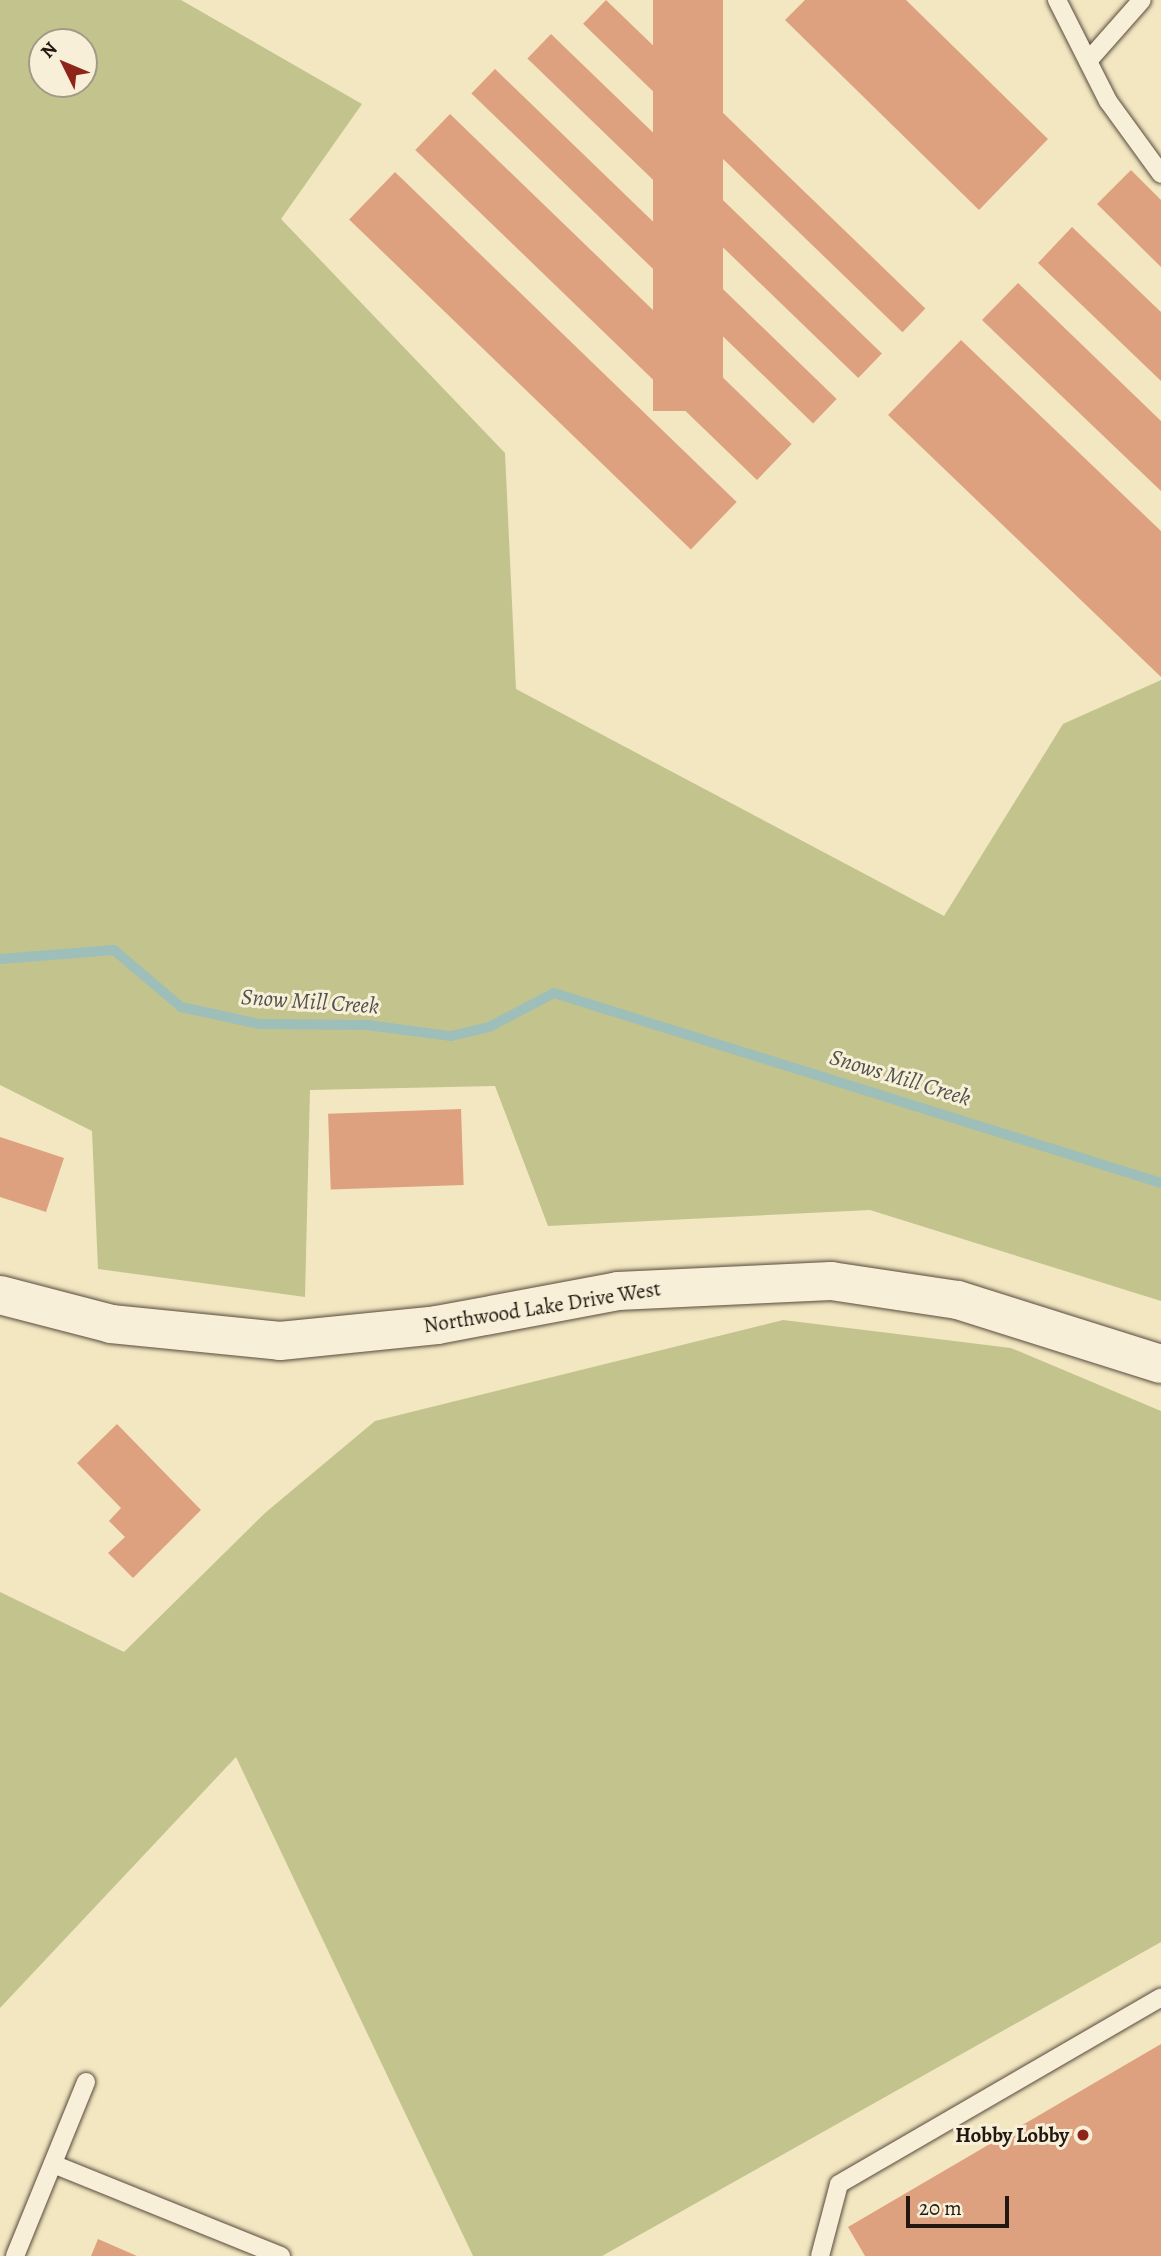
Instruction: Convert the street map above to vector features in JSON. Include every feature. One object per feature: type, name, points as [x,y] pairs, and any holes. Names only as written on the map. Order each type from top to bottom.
[{"type":"street","name":"Northwood Lake Drive West","points":[[0,1295],[111,1324],[280,1341],[413,1328],[618,1291],[831,1281],[958,1300],[1161,1364]]},
{"type":"lane","points":[[1056,0],[1130,136],[1161,174]]},
{"type":"lane","points":[[1087,61],[1142,0]]},
{"type":"lane","points":[[820,2256],[839,2184],[1161,1997]]},
{"type":"lane","points":[[15,2256],[86,2082]]},
{"type":"lane","points":[[53,2164],[281,2256]]},
{"type":"green space","points":[[0,0],[181,0],[362,104],[281,219],[505,453],[516,689],[944,916],[1063,724],[1161,680],[1161,1301],[870,1210],[548,1226],[495,1086],[310,1090],[305,1297],[98,1269],[92,1131],[0,1085]]},
{"type":"green space","points":[[783,1320],[1011,1348],[1161,1411],[1161,1942],[602,2256],[473,2256],[236,1757],[0,2008],[0,1592],[124,1652],[265,1513],[375,1421]]},
{"type":"building","points":[[606,0],[925,308],[902,332],[583,24]]},
{"type":"building","points":[[653,0],[723,0],[723,411],[653,411]]},
{"type":"building","points":[[805,0],[906,0],[1048,139],[979,210],[785,20]]},
{"type":"building","points":[[551,34],[882,354],[858,378],[527,58]]},
{"type":"building","points":[[495,69],[837,399],[813,423],[471,93]]},
{"type":"building","points":[[450,114],[792,444],[757,480],[415,150]]},
{"type":"building","points":[[1131,170],[1161,200],[1161,267],[1097,204]]},
{"type":"building","points":[[395,172],[737,502],[691,549],[349,219]]},
{"type":"building","points":[[1072,227],[1161,312],[1161,381],[1038,263]]},
{"type":"building","points":[[1018,283],[1161,421],[1161,491],[982,320]]},
{"type":"building","points":[[961,340],[1161,531],[1161,677],[888,415]]},
{"type":"building","points":[[461,1109],[464,1185],[331,1190],[328,1114]]},
{"type":"building","points":[[0,1137],[64,1158],[46,1212],[0,1197]]},
{"type":"building","points":[[117,1424],[201,1510],[133,1578],[108,1553],[125,1537],[109,1521],[121,1508],[77,1463]]},
{"type":"building","name":"Hobby Lobby","points":[[1161,2044],[1161,2256],[865,2256],[848,2227]]},
{"type":"building","points":[[98,2239],[137,2256],[91,2256]]},
{"type":"waterway","name":"Snow Mill Creek","points":[[0,959],[114,950],[181,1007],[259,1024],[367,1025],[451,1036],[489,1027],[554,993],[1161,1183]]},
{"type":"place","name":"Hobby Lobby","points":[[1083,2135]]},
{"type":"water label","name":"Snows Mill Creek","points":[[900,1078]]}]
